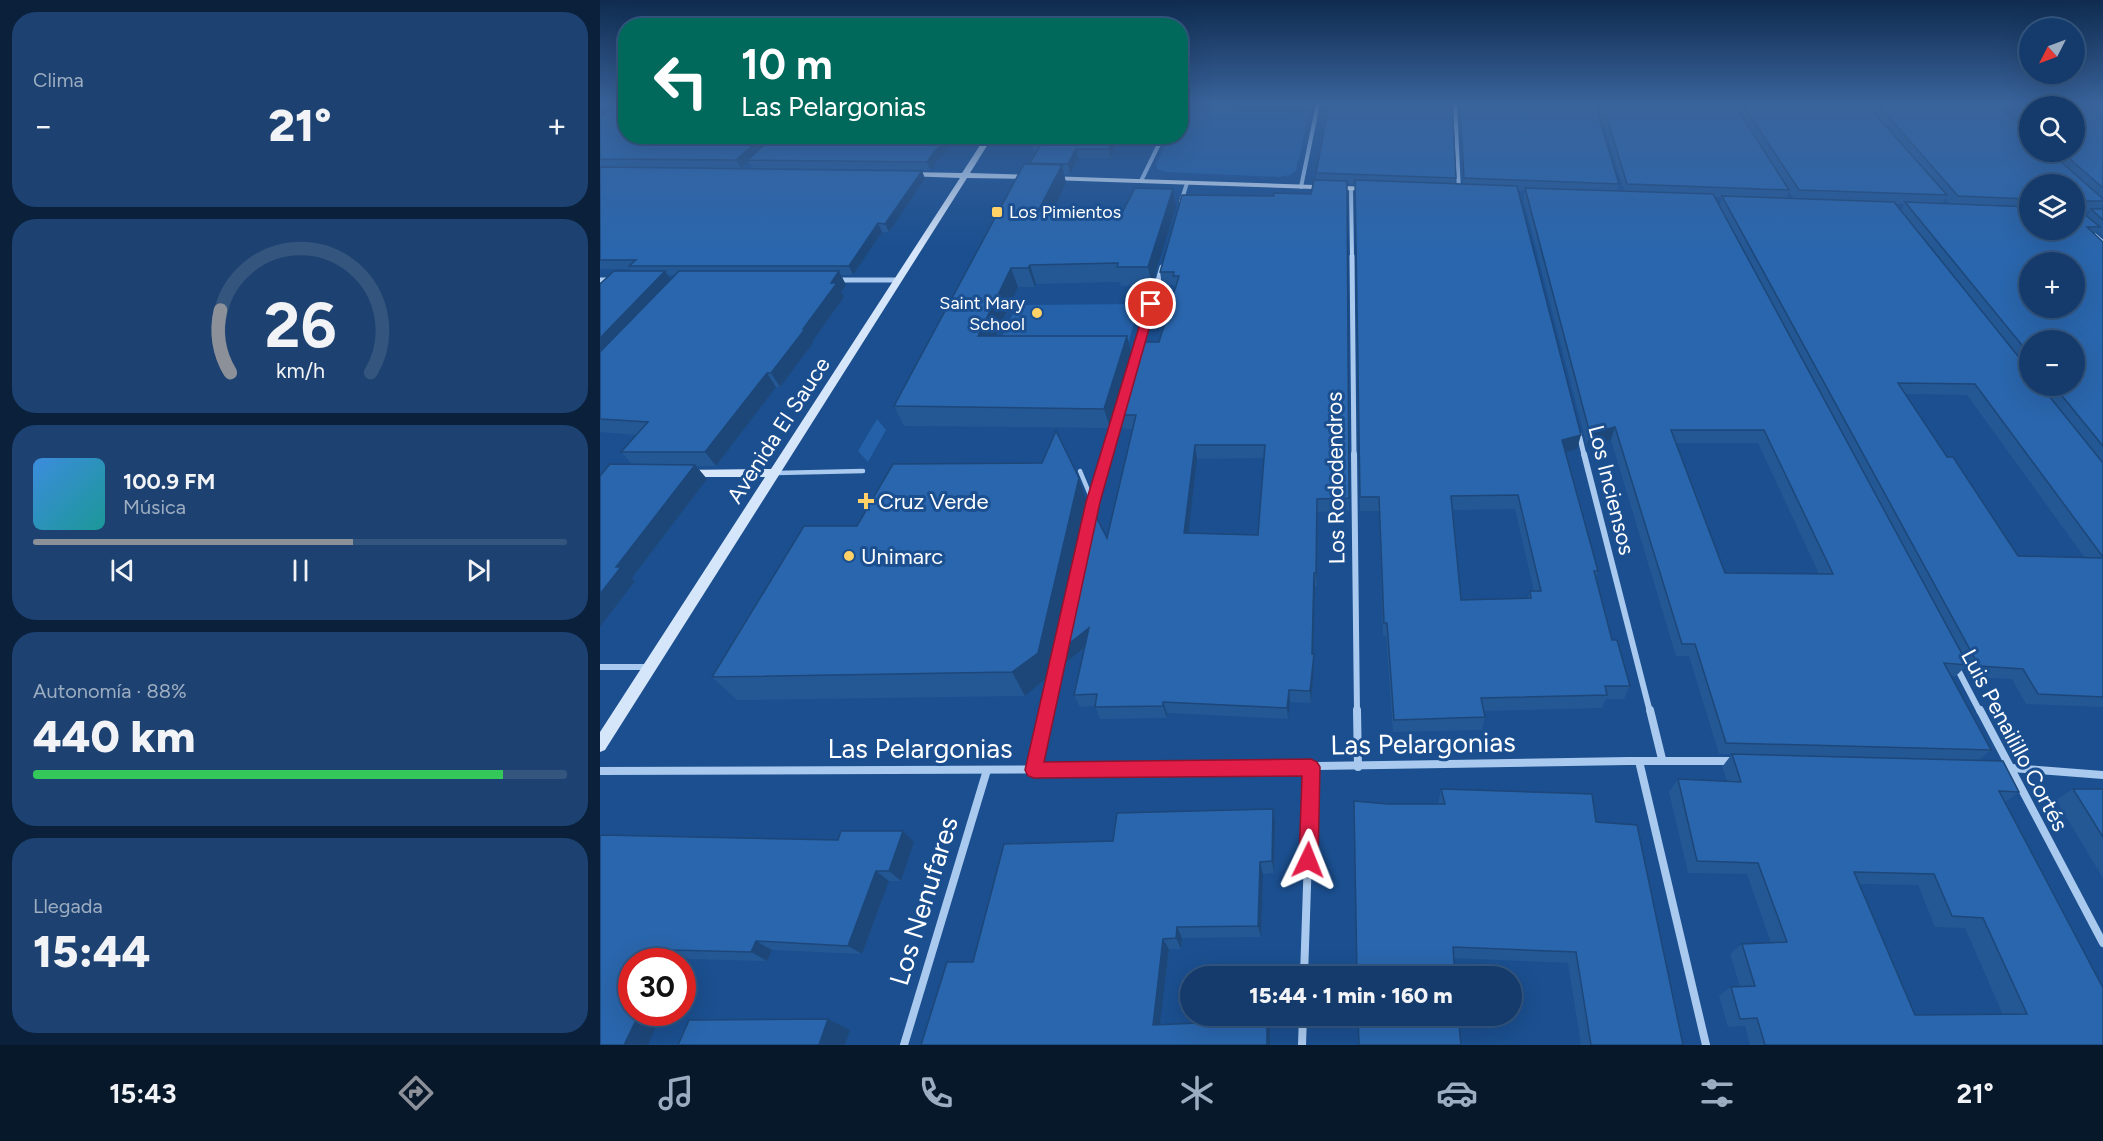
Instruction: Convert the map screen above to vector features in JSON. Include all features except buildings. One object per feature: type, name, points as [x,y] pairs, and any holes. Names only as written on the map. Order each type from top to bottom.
[{"type":"main road","name":"Avenida El Sauce","points":[[600,745],[979,153]]},
{"type":"main road","points":[[894,174],[1383,190]]},
{"type":"main road","points":[[1449,192],[1471,193]]},
{"type":"main road","points":[[669,472],[774,473]]},
{"type":"street","points":[[1141,181],[1155,153]]},
{"type":"street","points":[[1301,187],[1308,153]]},
{"type":"street","points":[[1457,153],[1459,193]]},
{"type":"street","points":[[1180,206],[1186,183]]},
{"type":"street","name":"Los Rododendros","points":[[1351,189],[1358,767]]},
{"type":"street","points":[[2085,226],[2103,242]]},
{"type":"street","points":[[1136,354],[1163,263]]},
{"type":"street","points":[[600,280],[622,280]]},
{"type":"street","points":[[827,280],[897,280]]},
{"type":"street","points":[[1088,525],[1120,411]]},
{"type":"street","name":"Los Inciensos","points":[[1577,428],[1662,759]]},
{"type":"street","points":[[1034,770],[1062,642]]},
{"type":"street","name":"Luis Penailillo Cortés","points":[[1954,662],[2103,943]]},
{"type":"street","points":[[600,667],[650,667]]},
{"type":"street","name":"Las Pelargonias","points":[[600,771],[1034,770],[1358,767],[1662,759],[1746,761]]},
{"type":"street","points":[[1639,761],[1706,1045]]},
{"type":"street","points":[[1304,966],[1311,767]]},
{"type":"street","points":[[1985,767],[2103,775]]},
{"type":"street","name":"Los Nenufares","points":[[904,1045],[987,770]]},
{"type":"street","points":[[1302,1045],[1303,1026]]},
{"type":"lane","points":[[774,473],[862,471]]},
{"type":"lane","points":[[1080,471],[1093,502]]},
{"type":"shaded area","points":[[1161,153],[1300,153],[1296,171],[1279,177],[1165,172],[1157,169],[1156,164]]},
{"type":"shaded area","points":[[1140,304],[1125,353],[994,354],[1017,305]]},
{"type":"shaded area","points":[[877,419],[886,430],[868,462],[858,451]]},
{"type":"place","name":"Los Pimientos","points":[[997,212]]},
{"type":"place","name":"Saint Mary School","points":[[1037,313]]},
{"type":"place","name":"Cruz Verde","points":[[866,501]]},
{"type":"place","name":"Unimarc","points":[[849,556]]},
{"type":"route","points":[[1151,304],[1093,502],[1034,770],[1311,767],[1308,860]]}]
